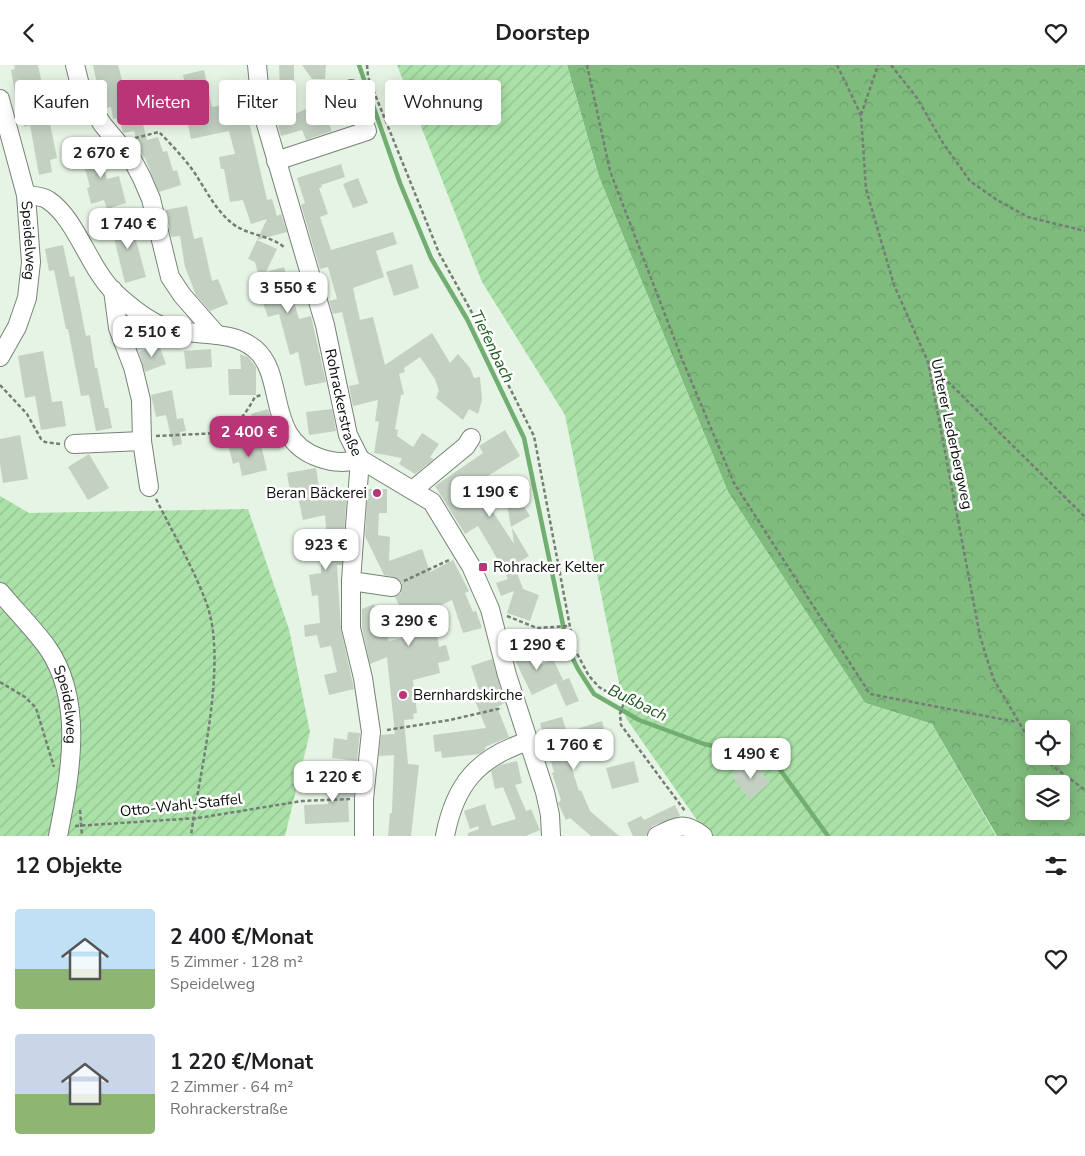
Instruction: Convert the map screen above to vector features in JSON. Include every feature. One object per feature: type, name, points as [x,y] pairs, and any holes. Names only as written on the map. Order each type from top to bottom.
[{"type":"street","points":[[75,65],[82,93],[103,125],[133,161],[151,199],[170,277],[188,302],[217,335]]},
{"type":"street","name":"Rohrackerstraße","points":[[257,65],[261,107],[325,325],[348,435],[360,459],[351,581],[351,628],[363,678],[370,732],[364,799],[364,836]]},
{"type":"street","points":[[0,99],[26,195]]},
{"type":"street","points":[[276,161],[367,131],[365,125]]},
{"type":"street","name":"Speidelweg","points":[[0,357],[17,327],[27,298],[31,262],[26,195],[47,198],[62,211],[85,251],[113,290],[147,318],[164,327],[180,331],[217,335],[240,340],[262,355],[286,429],[294,443],[313,456],[331,462],[346,463],[360,459]]},
{"type":"street","points":[[113,290],[118,328],[133,367],[141,400],[142,439],[149,487]]},
{"type":"street","points":[[414,489],[466,446],[471,438]]},
{"type":"street","points":[[74,444],[142,439]]},
{"type":"street","points":[[360,459],[378,472],[414,489],[432,502],[479,580],[490,609],[507,675],[529,741],[550,815],[551,836]]},
{"type":"street","points":[[351,581],[392,587]]},
{"type":"street","name":"Speidelweg","points":[[0,592],[47,649],[63,680],[72,719],[68,778],[59,832]]},
{"type":"street","points":[[445,836],[450,811],[465,780],[500,751],[529,741]]},
{"type":"street","points":[[657,836],[680,826],[697,831]]},
{"type":"path","points":[[368,65],[368,77],[439,253],[470,309],[534,436],[568,626],[577,655],[589,676],[599,687],[624,702],[620,714],[621,725],[689,817],[697,831]]},
{"type":"path","points":[[587,65],[610,171],[682,359],[734,483],[870,694],[1017,722]]},
{"type":"path","name":"Unterer Lederbergweg","points":[[837,65],[861,115],[866,189],[894,285],[928,362],[980,636],[993,678],[1025,734]]},
{"type":"path","points":[[861,115],[878,65]]},
{"type":"path","points":[[891,65],[917,98],[943,143],[970,181],[997,200],[1028,217],[1085,231]]},
{"type":"path","points":[[118,142],[159,132],[174,147],[223,214],[234,224],[246,231],[280,244],[287,250]]},
{"type":"path","points":[[928,362],[1085,517]]},
{"type":"path","points":[[0,385],[27,414],[45,443],[74,444]]},
{"type":"path","points":[[142,439],[219,433],[229,429],[239,421],[255,397],[275,393]]},
{"type":"path","points":[[149,487],[207,603],[216,644],[211,704],[191,836]]},
{"type":"path","points":[[392,587],[464,553]]},
{"type":"path","points":[[490,609],[537,628],[568,626]]},
{"type":"path","points":[[0,682],[25,697],[36,708],[51,763],[57,772],[68,778]]},
{"type":"path","points":[[370,732],[467,717],[517,703]]},
{"type":"path","points":[[1051,765],[1085,790]]},
{"type":"path","name":"Otto-Wahl-Staffel","points":[[59,832],[193,817],[302,801],[364,799]]},
{"type":"green space","points":[[397,65],[567,65],[599,177],[728,492],[865,703],[932,724],[996,836],[708,836],[626,718],[565,415],[482,282],[421,125],[501,125],[501,80],[403,80]]},
{"type":"green space","points":[[567,65],[1085,65],[1085,836],[997,836],[932,724],[865,703],[728,492],[599,177]]},
{"type":"green space","points":[[0,496],[29,513],[248,509],[289,629],[310,732],[285,836],[0,836]]},
{"type":"building","points":[[14,65],[38,65],[41,80],[15,80],[15,93],[11,70],[15,69]]},
{"type":"building","points":[[93,65],[118,65],[122,80],[117,80],[117,118],[113,119],[111,107],[107,108],[107,80],[96,80]]},
{"type":"building","points":[[279,65],[294,65],[294,80],[280,80]]},
{"type":"building","points":[[302,65],[326,65],[325,79],[312,79]]},
{"type":"building","points":[[204,70],[206,80],[184,80],[183,75]]},
{"type":"building","points":[[209,93],[212,107],[219,105],[219,125],[250,125],[267,200],[272,199],[277,216],[281,214],[287,232],[257,240],[267,219],[251,224],[243,200],[230,202],[224,169],[221,169],[219,157],[235,154],[229,131],[191,139],[188,125],[209,125]]},
{"type":"building","points":[[306,109],[306,125],[329,125],[332,131],[306,140],[302,130],[281,136],[278,125],[296,125],[296,113]]},
{"type":"building","points":[[30,125],[50,125],[57,158],[50,160],[52,172],[39,175]]},
{"type":"building","points":[[121,125],[143,125],[147,140],[158,137],[163,152],[167,151],[173,171],[177,170],[181,185],[159,192],[145,158],[141,154],[134,131],[123,133]]},
{"type":"building","points":[[97,142],[107,179],[119,176],[126,203],[107,209],[104,200],[91,204],[87,188],[90,187],[79,147]]},
{"type":"building","points":[[341,164],[345,177],[321,185],[322,187],[319,188],[328,214],[320,217],[331,250],[393,232],[397,244],[376,251],[384,277],[353,288],[360,320],[373,317],[385,365],[432,333],[450,363],[458,354],[470,368],[474,378],[480,377],[482,400],[478,414],[469,409],[463,420],[436,398],[439,391],[435,379],[420,357],[404,368],[405,372],[399,374],[404,394],[401,395],[395,429],[398,430],[397,436],[413,447],[422,433],[439,444],[430,457],[434,459],[415,474],[399,464],[402,458],[374,453],[379,422],[375,421],[378,400],[353,406],[349,386],[359,384],[342,312],[333,314],[329,301],[337,299],[328,267],[320,269],[301,205],[305,203],[297,178]]},
{"type":"building","points":[[358,178],[368,203],[353,208],[343,184]]},
{"type":"building","points":[[187,206],[194,239],[202,237],[212,281],[218,279],[228,304],[210,311],[196,295],[185,267],[180,236],[171,237],[165,210]]},
{"type":"building","points":[[130,218],[146,277],[125,283],[110,222]]},
{"type":"building","points":[[257,240],[277,249],[266,272],[284,267],[299,319],[311,316],[326,382],[305,386],[298,352],[290,355],[279,314],[268,317],[263,303],[264,295],[255,262],[248,259]]},
{"type":"building","points":[[63,245],[70,277],[74,276],[86,336],[90,335],[95,368],[97,368],[105,408],[108,408],[112,428],[96,431],[89,395],[81,396],[54,270],[49,271],[45,249]]},
{"type":"building","points":[[412,264],[419,288],[394,296],[386,272]]},
{"type":"building","points":[[159,345],[166,364],[145,372],[139,352]]},
{"type":"building","points":[[211,349],[212,367],[186,369],[184,351]]},
{"type":"building","points":[[43,351],[52,402],[62,401],[66,426],[41,430],[35,396],[25,398],[18,356]]},
{"type":"building","points":[[240,354],[248,357],[256,367],[256,395],[229,395],[228,369],[241,369]]},
{"type":"building","points":[[172,390],[177,419],[183,418],[186,431],[180,432],[182,444],[173,446],[166,415],[156,417],[151,395]]},
{"type":"building","points":[[268,409],[276,431],[257,436],[251,414]]},
{"type":"building","points":[[332,409],[336,431],[309,435],[306,412]]},
{"type":"building","points":[[505,430],[520,456],[470,487],[476,486],[514,544],[512,528],[529,556],[514,565],[523,589],[539,595],[530,621],[507,613],[514,591],[501,596],[496,583],[508,579],[491,548],[478,526],[465,534],[435,486],[483,453],[479,446]]},
{"type":"building","points":[[20,435],[28,479],[3,483],[0,464],[0,439]]},
{"type":"building","points":[[260,441],[267,470],[242,476],[239,462],[233,464],[229,448]]},
{"type":"building","points":[[89,454],[109,488],[88,500],[68,467]]},
{"type":"building","points":[[316,468],[320,494],[347,490],[342,565],[337,565],[341,630],[354,689],[329,695],[324,675],[337,672],[331,646],[320,648],[317,635],[305,637],[304,625],[320,623],[318,595],[312,596],[309,575],[321,573],[321,551],[328,551],[325,515],[303,520],[298,497],[291,498],[287,473]]},
{"type":"building","points":[[524,477],[528,502],[522,503],[530,516],[511,527],[503,481]]},
{"type":"building","points":[[368,489],[387,489],[387,513],[379,513],[378,535],[390,537],[389,561],[422,549],[430,572],[453,560],[469,591],[465,593],[473,612],[476,611],[482,628],[463,633],[452,600],[433,609],[439,647],[446,645],[450,660],[438,663],[440,673],[413,680],[417,713],[413,714],[414,719],[404,720],[408,764],[419,765],[411,836],[388,836],[390,813],[392,813],[394,755],[379,756],[381,735],[395,734],[387,657],[370,664],[362,627],[362,609],[374,604],[389,641],[414,636],[395,597],[401,593],[402,583],[394,577],[384,575],[365,536]]},
{"type":"building","points":[[534,646],[542,664],[553,659],[563,680],[532,695],[513,656]]},
{"type":"building","points":[[492,659],[505,703],[497,707],[509,737],[485,747],[485,750],[480,754],[442,758],[441,751],[435,752],[433,735],[486,728],[474,698],[481,696],[471,666]]},
{"type":"building","points":[[569,678],[579,701],[566,706],[556,683]]},
{"type":"building","points":[[562,717],[567,732],[602,721],[608,743],[568,756],[579,791],[581,790],[590,811],[619,836],[591,836],[570,818],[566,820],[558,803],[561,800],[552,773],[554,772],[540,723]]},
{"type":"building","points":[[348,732],[360,733],[357,761],[332,758],[334,738],[347,740]]},
{"type":"building","points":[[517,761],[522,783],[515,785],[526,811],[531,809],[540,830],[526,836],[468,836],[468,833],[479,829],[478,826],[470,829],[464,811],[485,804],[492,826],[516,819],[503,787],[495,789],[491,771],[500,765]]},
{"type":"building","points":[[634,761],[639,782],[612,789],[606,768]]},
{"type":"building","points":[[753,761],[770,783],[749,799],[732,776]]},
{"type":"building","points":[[328,778],[355,778],[354,797],[348,797],[349,822],[305,824],[304,805],[328,804]]},
{"type":"building","points":[[675,805],[680,816],[652,826],[646,836],[633,836],[627,823],[641,816],[644,820]]},
{"type":"waterway","name":"Tiefenbach","points":[[359,65],[400,183],[431,258],[467,319],[524,438],[568,649],[578,669],[594,694],[639,720],[704,744],[771,757],[828,836]]},
{"type":"place","name":"Beran Bäckerei","points":[[377,493]]},
{"type":"place","name":"Rohracker Kelter","points":[[483,567]]},
{"type":"place","name":"Bernhardskirche","points":[[403,695]]},
{"type":"water label","name":"Bußbach","points":[[638,702]]}]
